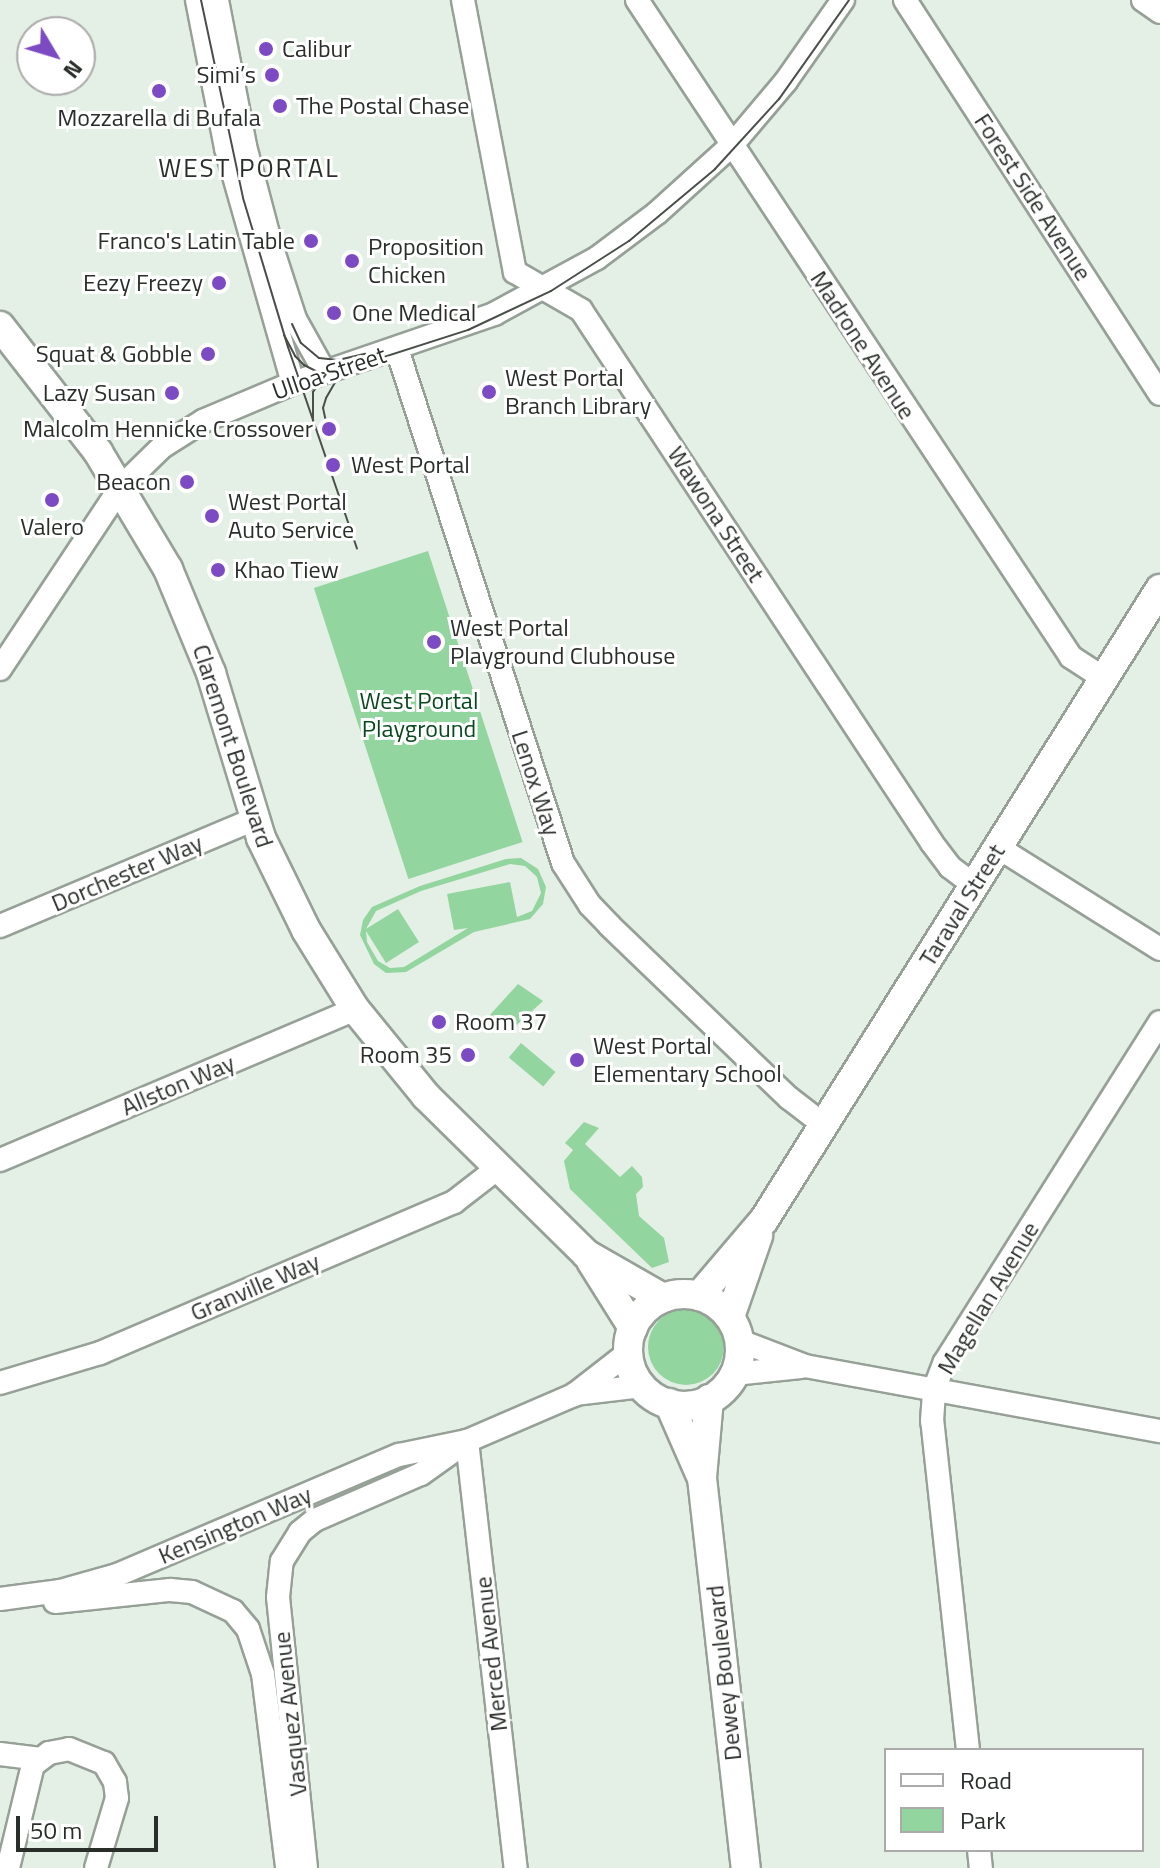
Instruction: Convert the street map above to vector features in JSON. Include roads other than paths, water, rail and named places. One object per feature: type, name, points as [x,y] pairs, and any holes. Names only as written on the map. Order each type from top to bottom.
[{"type":"street","points":[[197,0],[226,148],[293,383]]},
{"type":"street","points":[[217,0],[245,146],[271,245],[295,319],[324,371]]},
{"type":"street","name":"Wawona Street","points":[[463,0],[515,272],[581,310],[932,843],[950,867],[975,886]]},
{"type":"street","name":"Madrone Avenue","points":[[637,0],[1071,657],[1103,678]]},
{"type":"street","name":"Ulloa Street","points":[[0,669],[121,487],[145,461],[182,433],[293,383],[494,314],[545,288],[627,237],[686,189],[732,145],[786,81],[843,0]]},
{"type":"street","name":"Forest Side Avenue","points":[[905,0],[1160,394]]},
{"type":"street","points":[[1143,0],[1160,12]]},
{"type":"street","name":"Claremont Boulevard","points":[[0,326],[81,427],[121,487],[168,569],[198,637],[254,819],[306,930],[355,1009],[426,1096],[586,1254],[663,1298]]},
{"type":"street","name":"Lenox Way","points":[[397,349],[563,863],[583,895],[609,925],[789,1098],[824,1125]]},
{"type":"street","name":"Taraval Street","points":[[699,1296],[764,1220],[1160,589]]},
{"type":"street","name":"Dorchester Way","points":[[0,926],[254,819]]},
{"type":"street","points":[[999,848],[1160,949]]},
{"type":"street","name":"Allston Way","points":[[0,1160],[355,1009]]},
{"type":"street","name":"Magellan Avenue","points":[[968,1748],[932,1421],[934,1390],[945,1362],[1160,1022]]},
{"type":"street","name":"Granville Way","points":[[0,1383],[100,1353],[454,1202],[498,1168]]},
{"type":"street","name":"Taraval Street","points":[[735,1329],[764,1220]]},
{"type":"street","name":"Claremont Boulevard","points":[[586,1254],[631,1340]]},
{"type":"street","points":[[735,1329],[740,1358],[724,1389],[709,1399],[693,1405],[669,1403],[642,1386],[632,1370],[631,1340],[646,1310],[663,1298],[679,1294],[699,1296],[714,1302],[735,1329],[805,1366]]},
{"type":"street","name":"Kensington Way","points":[[574,1395],[631,1340]]},
{"type":"street","points":[[734,1374],[805,1366],[1160,1431]]},
{"type":"street","name":"Kensington Way","points":[[0,1600],[60,1591],[117,1575],[399,1455],[467,1441],[574,1395],[642,1386]]},
{"type":"street","name":"Dewey Boulevard","points":[[709,1399],[702,1478],[746,1868]]},
{"type":"street","name":"Dewey Boulevard","points":[[669,1403],[702,1478]]},
{"type":"street","name":"Kensington Way","points":[[282,1561],[300,1532],[315,1520],[421,1474],[467,1441]]},
{"type":"street","name":"Merced Avenue","points":[[467,1441],[516,1868]]},
{"type":"street","name":"Vasquez Avenue","points":[[282,1561],[278,1597],[306,1868]]},
{"type":"street","name":"Vasquez Avenue","points":[[0,1600],[71,1601],[170,1590],[192,1592],[216,1600],[233,1611],[248,1629],[263,1674],[287,1868]]},
{"type":"street","points":[[0,1754],[39,1759],[69,1749],[96,1757],[111,1771],[117,1798],[96,1868]]},
{"type":"street","points":[[8,1868],[28,1777],[39,1759]]},
{"type":"tram line","points":[[201,0],[243,198],[288,347],[357,549]]},
{"type":"tram line","points":[[284,335],[295,356],[304,365],[320,373],[334,373],[468,330],[551,291],[629,241],[715,169],[779,99],[849,0]]},
{"type":"tram line","points":[[292,324],[301,343],[319,358],[338,360],[365,354]]},
{"type":"tram line","points":[[313,422],[313,392],[330,369]]},
{"type":"tram line","points":[[329,436],[323,408],[326,398],[336,381],[350,372]]},
{"type":"place","name":"Calibur","points":[[266,49]]},
{"type":"place","name":"Simi’s","points":[[272,75]]},
{"type":"place","name":"Mozzarella di Bufala","points":[[159,91]]},
{"type":"place","name":"The Postal Chase","points":[[280,106]]},
{"type":"place","name":"Franco's Latin Table","points":[[311,241]]},
{"type":"place","name":"Proposition Chicken","points":[[352,261]]},
{"type":"place","name":"Eezy Freezy","points":[[219,283]]},
{"type":"place","name":"One Medical","points":[[334,313]]},
{"type":"place","name":"Squat & Gobble","points":[[208,354]]},
{"type":"place","name":"West Portal Branch Library","points":[[489,392]]},
{"type":"place","name":"Lazy Susan","points":[[172,393]]},
{"type":"place","name":"Malcolm Hennicke Crossover","points":[[329,429]]},
{"type":"place","name":"West Portal","points":[[333,465]]},
{"type":"place","name":"Beacon","points":[[187,482]]},
{"type":"place","name":"Valero","points":[[52,500]]},
{"type":"place","name":"West Portal Auto Service","points":[[212,516]]},
{"type":"place","name":"Khao Tiew","points":[[218,570]]},
{"type":"place","name":"West Portal Playground Clubhouse","points":[[434,642]]},
{"type":"place","name":"Room 37","points":[[439,1022]]},
{"type":"place","name":"Room 35","points":[[468,1055]]},
{"type":"place","name":"West Portal Elementary School","points":[[577,1060]]},
{"type":"district","name":"WEST PORTAL","points":[[249,168]]},
{"type":"park label","name":"West Portal Playground","points":[[419,715]]}]
